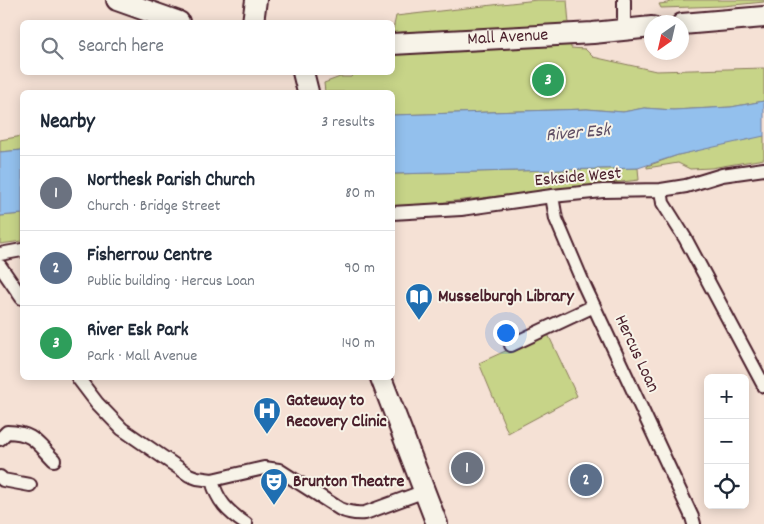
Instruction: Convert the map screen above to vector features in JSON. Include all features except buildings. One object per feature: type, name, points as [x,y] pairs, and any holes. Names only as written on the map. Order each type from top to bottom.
[{"type":"main road","points":[[117,0],[173,20]]},
{"type":"main road","points":[[253,20],[256,0]]},
{"type":"main road","points":[[689,23],[764,18]]},
{"type":"main road","name":"Mall Avenue","points":[[395,44],[593,33],[644,27]]},
{"type":"main road","points":[[382,380],[437,524]]},
{"type":"street","points":[[624,0],[624,28]]},
{"type":"street","name":"Eskside West","points":[[395,213],[461,209],[603,191],[661,190],[686,186],[722,175],[764,169]]},
{"type":"street","points":[[661,190],[663,203],[685,238],[764,386]]},
{"type":"street","name":"Hercus Loan","points":[[552,196],[556,219],[694,524]]},
{"type":"street","points":[[0,254],[20,250]]},
{"type":"street","points":[[0,266],[20,295]]},
{"type":"street","points":[[511,345],[594,306]]},
{"type":"street","points":[[79,380],[97,404],[122,429],[189,475],[197,478],[212,480],[264,468],[279,470],[340,509],[357,514],[365,513],[425,491]]},
{"type":"street","points":[[0,439],[7,432],[31,437],[54,460]]},
{"type":"street","points":[[212,480],[220,502],[246,524]]},
{"type":"street","points":[[1,481],[30,485]]},
{"type":"green space","points":[[537,0],[567,0],[571,48],[585,49],[593,57],[656,71],[764,68],[764,101],[731,107],[673,110],[644,108],[623,112],[587,109],[395,115],[395,90],[325,90],[324,83],[340,77],[351,77],[352,75],[395,75],[396,16]]},
{"type":"green space","points":[[675,0],[764,0],[764,2],[723,6],[661,8],[659,4]]},
{"type":"green space","points":[[761,135],[764,136],[764,159],[711,168],[690,169],[678,163],[647,168],[647,166],[678,155]]},
{"type":"green space","points":[[20,136],[20,150],[0,152],[0,140]]},
{"type":"green space","points":[[638,168],[639,180],[395,208],[395,174]]},
{"type":"green space","points":[[20,214],[20,241],[0,244],[0,216]]},
{"type":"green space","points":[[547,332],[577,396],[508,433],[479,363]]},
{"type":"water","name":"River Esk","points":[[764,101],[764,136],[678,155],[638,168],[395,174],[395,115],[587,109],[623,112],[644,108],[673,110],[731,107]]},
{"type":"water","points":[[20,150],[20,214],[0,216],[0,152]]},
{"type":"place","name":"River Esk Park","points":[[548,80]]},
{"type":"place","name":"Musselburgh Library","points":[[419,321]]},
{"type":"place","name":"Gateway to Recovery Clinic","points":[[267,435]]},
{"type":"place","name":"Northesk Parish Church","points":[[467,468]]},
{"type":"place","name":"Fisherrow Centre","points":[[586,480]]},
{"type":"place","name":"Brunton Theatre","points":[[274,506]]}]
